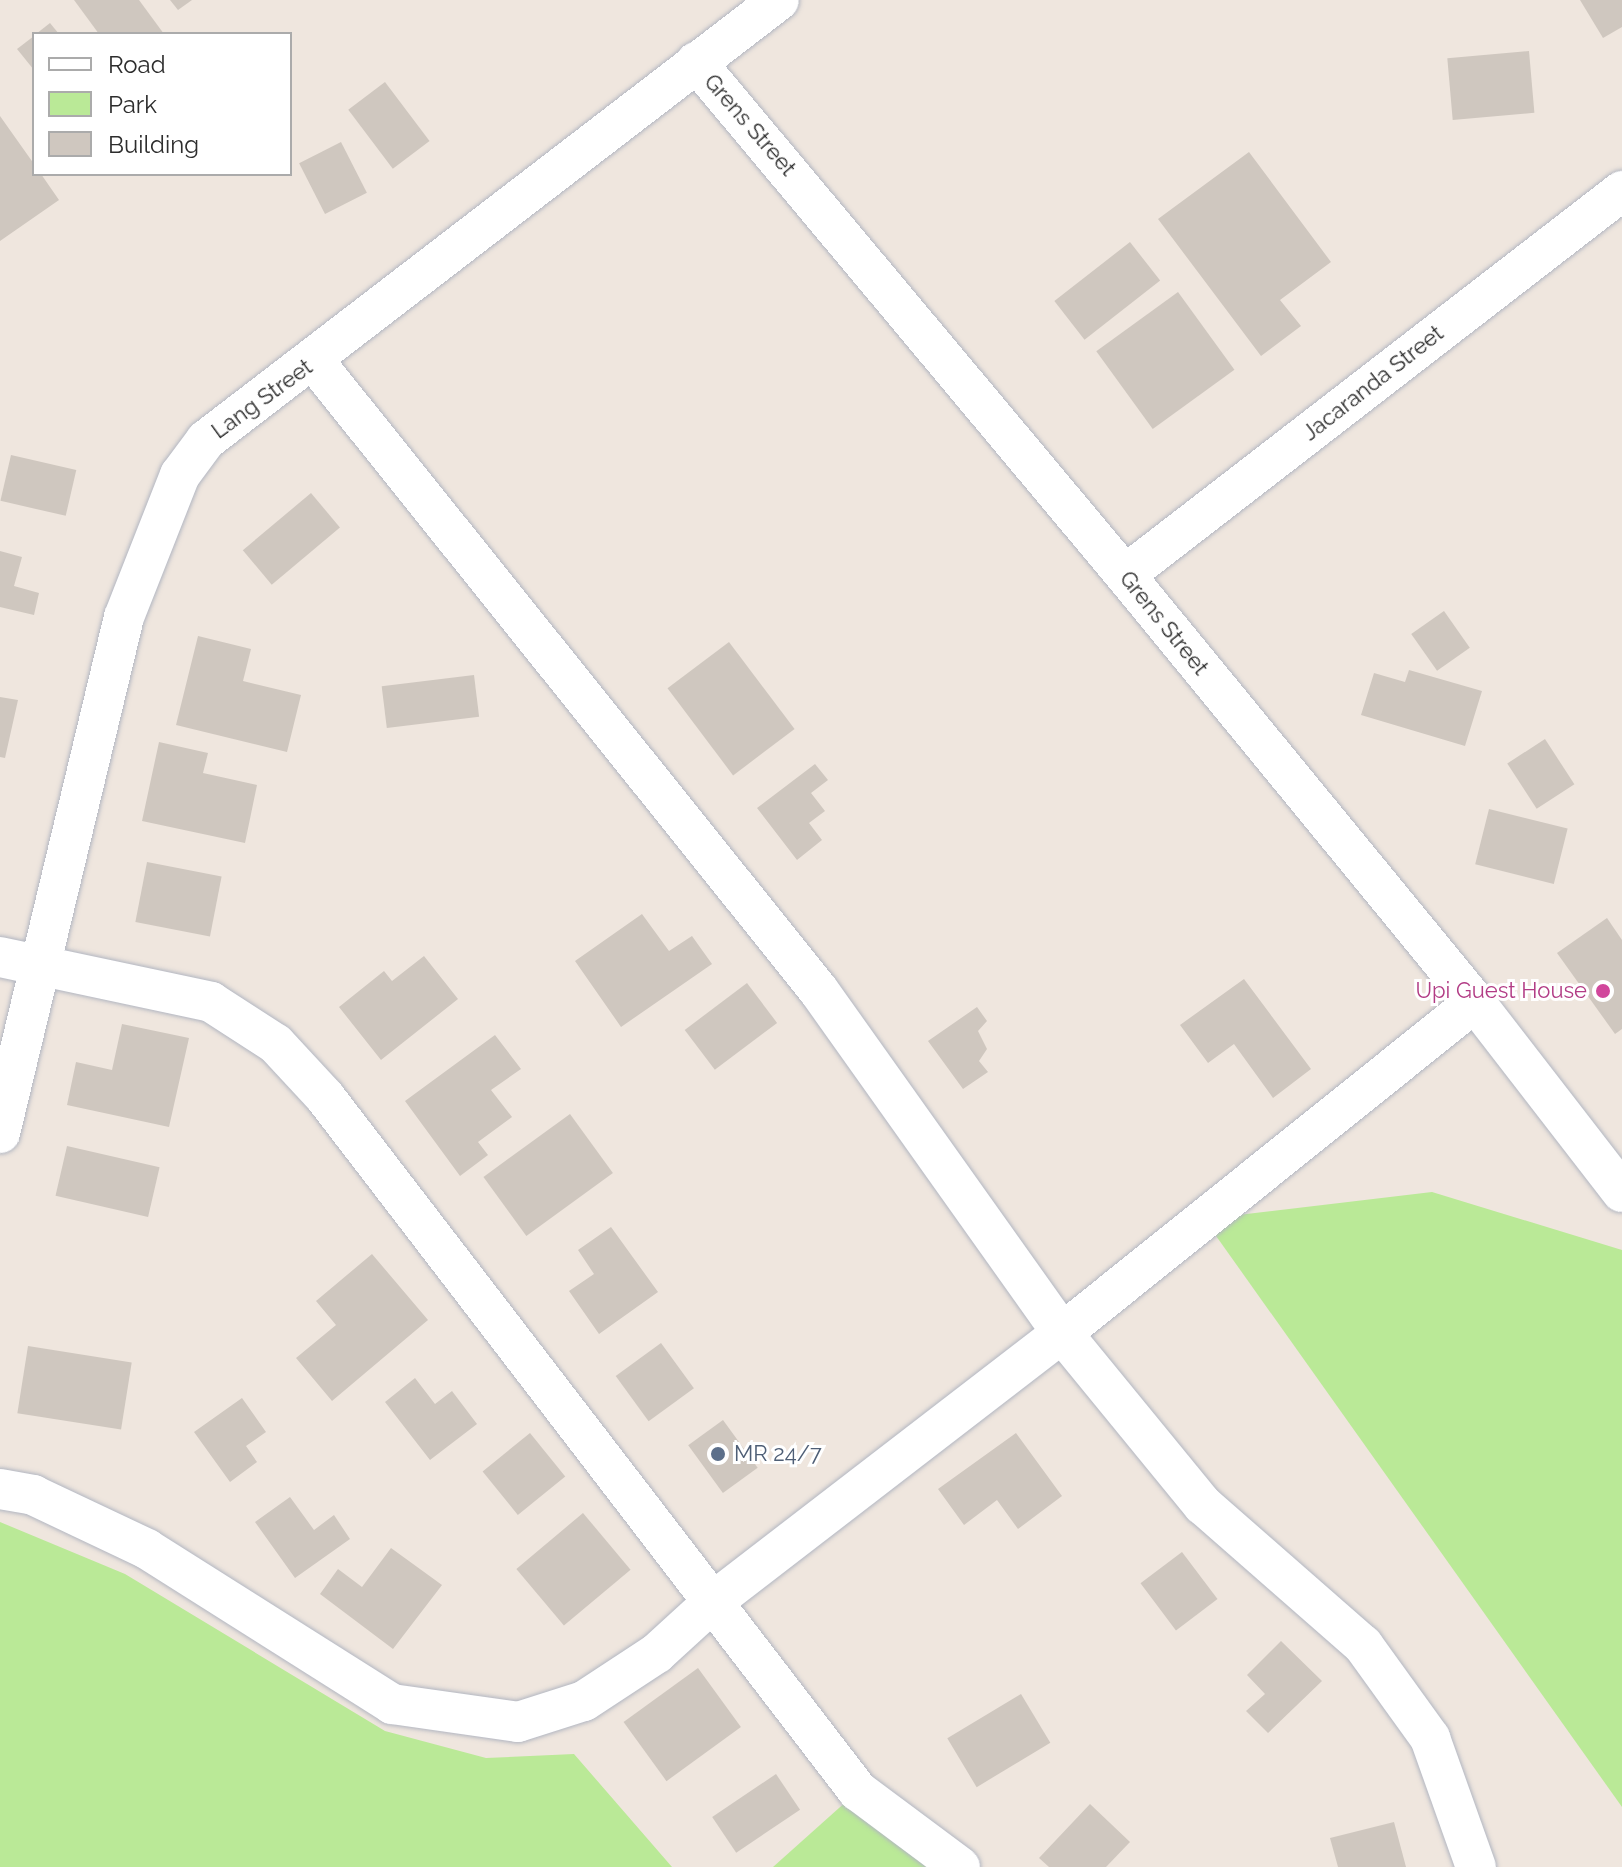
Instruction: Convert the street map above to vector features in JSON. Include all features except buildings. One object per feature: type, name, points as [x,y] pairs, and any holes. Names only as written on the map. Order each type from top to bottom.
[{"type":"street","name":"Lang Street","points":[[0,1133],[43,966],[124,617],[180,475],[206,440],[314,361],[779,0]]},
{"type":"street","name":"Grens Street","points":[[696,62],[1125,575],[1475,1002],[1622,1192]]},
{"type":"street","name":"Jacaranda Street","points":[[1125,575],[1622,191]]},
{"type":"street","points":[[314,361],[819,991],[1062,1333],[1203,1505],[1363,1645],[1430,1738],[1476,1867]]},
{"type":"street","points":[[0,957],[211,1002],[276,1044],[325,1097],[858,1791],[960,1867]]},
{"type":"street","points":[[0,1489],[33,1495],[147,1549],[392,1704],[518,1722],[584,1701],[657,1653],[714,1601],[1062,1333],[1475,1002]]},
{"type":"green space","points":[[1432,1192],[1622,1250],[1622,1807],[1204,1219]]},
{"type":"green space","points":[[0,1522],[125,1574],[385,1731],[486,1758],[574,1754],[672,1867],[0,1867]]},
{"type":"green space","points":[[858,1791],[960,1867],[773,1867]]},
{"type":"place","name":"Upi Guest House","points":[[1603,991]]},
{"type":"place","name":"MR 24/7","points":[[718,1454]]}]
